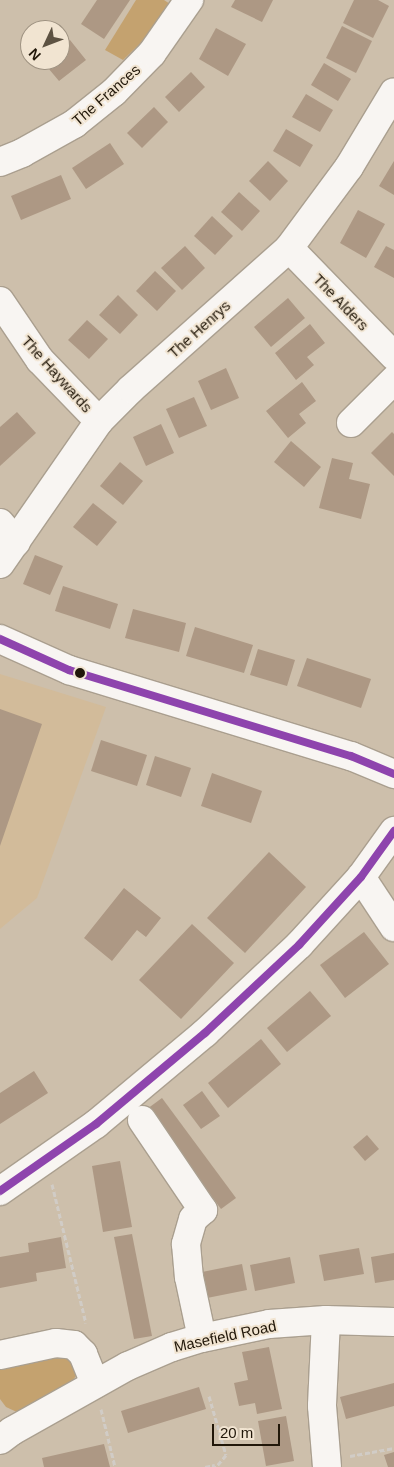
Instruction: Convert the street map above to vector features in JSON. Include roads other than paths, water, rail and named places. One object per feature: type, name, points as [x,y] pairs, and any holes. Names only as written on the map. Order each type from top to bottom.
[{"type":"street","name":"The Frances","points":[[0,162],[22,153],[74,124],[114,92],[152,53],[189,0]]},
{"type":"street","name":"The Henrys","points":[[0,564],[8,533],[99,421],[131,389],[289,248],[349,167],[394,92]]},
{"type":"street","name":"The Alders","points":[[289,248],[394,356]]},
{"type":"street","name":"The Haywards","points":[[0,301],[40,360],[99,421]]},
{"type":"street","points":[[351,423],[394,380]]},
{"type":"street","points":[[0,639],[69,670],[351,756],[394,774]]},
{"type":"street","points":[[0,1191],[46,1161],[121,1105],[204,1033],[299,945],[361,877],[394,831]]},
{"type":"street","points":[[361,877],[394,927]]},
{"type":"street","points":[[142,1120],[202,1210],[193,1220],[186,1244],[189,1277],[202,1338]]},
{"type":"street","points":[[326,1320],[322,1406],[327,1464]]},
{"type":"street","name":"Masefield Road","points":[[4,1435],[128,1366],[163,1351],[202,1338],[268,1324],[326,1320],[394,1322]]},
{"type":"street","points":[[0,1355],[56,1343],[74,1345],[85,1358],[95,1384]]}]
